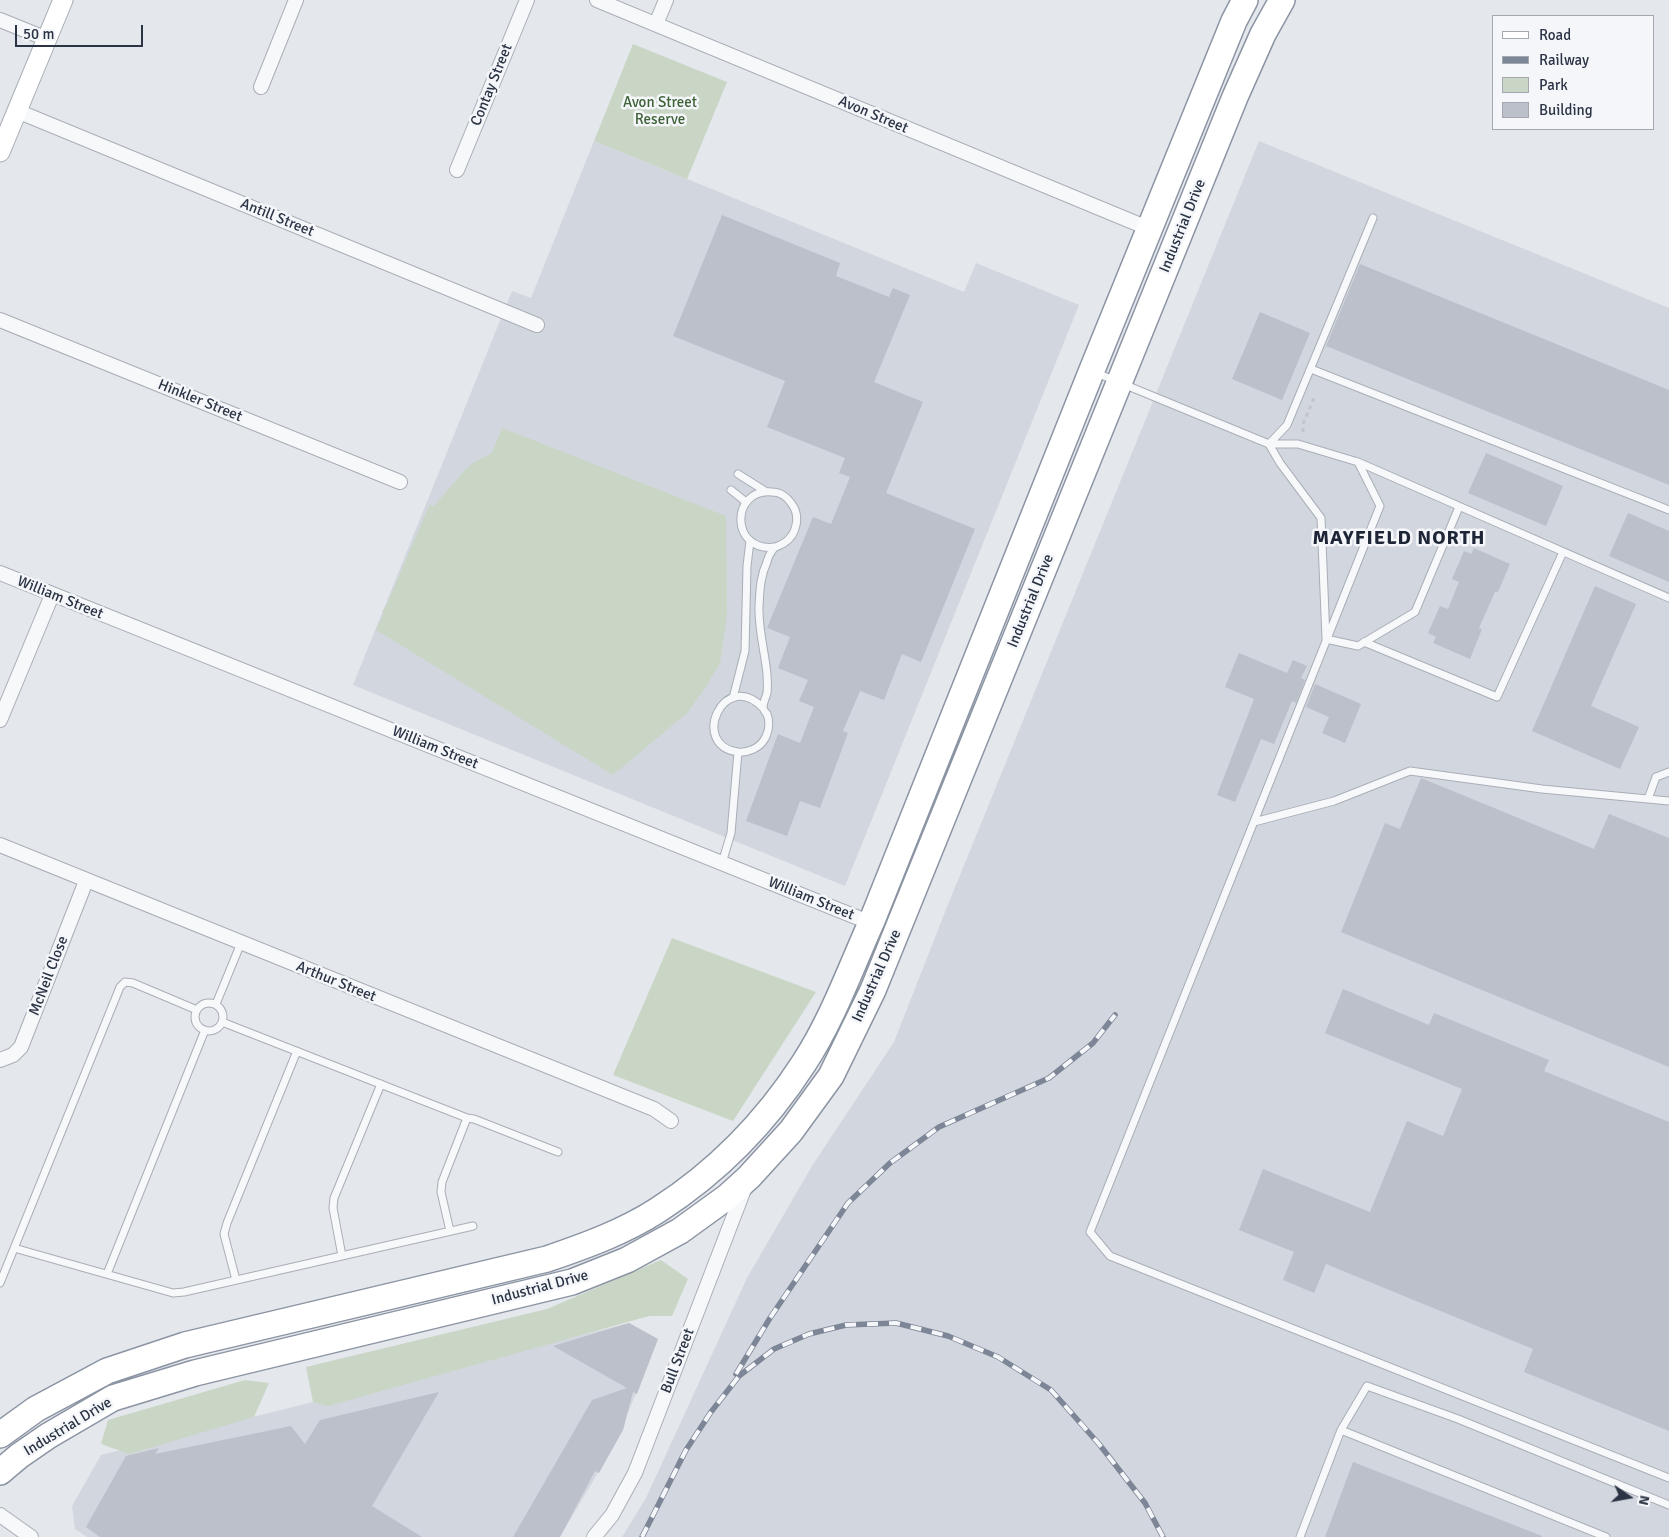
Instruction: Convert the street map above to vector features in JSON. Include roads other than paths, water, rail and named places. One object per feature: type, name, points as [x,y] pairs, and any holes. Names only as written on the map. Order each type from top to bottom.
[{"type":"highway","name":"Industrial Drive","points":[[0,1435],[36,1409],[107,1371],[185,1345],[547,1260],[602,1239],[657,1211],[706,1176],[770,1112],[804,1063],[834,1008],[871,923],[1092,370],[1234,21],[1245,0]]},
{"type":"highway","name":"Industrial Drive","points":[[0,1472],[48,1436],[113,1398],[195,1372],[580,1279],[627,1260],[680,1231],[727,1196],[749,1177],[791,1131],[831,1076],[876,981],[1235,97],[1263,34],[1282,0]]},
{"type":"street","points":[[0,152],[63,0]]},
{"type":"street","points":[[261,87],[296,0]]},
{"type":"street","name":"Contay Street","points":[[457,170],[527,0]]},
{"type":"street","name":"Avon Street","points":[[597,0],[1150,230]]},
{"type":"street","points":[[656,24],[666,0]]},
{"type":"street","points":[[0,20],[47,39]]},
{"type":"street","name":"Antill Street","points":[[17,111],[537,325]]},
{"type":"street","name":"Hinkler Street","points":[[0,320],[400,482]]},
{"type":"street","name":"William Street","points":[[0,574],[871,923]]},
{"type":"street","points":[[0,720],[52,595]]},
{"type":"street","name":"Arthur Street","points":[[0,846],[654,1109],[670,1121]]},
{"type":"street","name":"McNeil Close","points":[[0,1060],[13,1055],[21,1047],[86,881]]},
{"type":"street","points":[[819,1036],[844,1048]]},
{"type":"street","name":"Bull Street","points":[[594,1537],[612,1515],[635,1473],[749,1177]]},
{"type":"street","points":[[0,1515],[31,1537]]},
{"type":"lane","points":[[1269,444],[1287,425],[1373,218]]},
{"type":"lane","points":[[1310,369],[1669,510]]},
{"type":"lane","points":[[1092,370],[1269,444],[1298,444],[1358,462],[1669,598]]},
{"type":"lane","points":[[1269,444],[1280,463],[1321,518],[1326,639]]},
{"type":"lane","points":[[1358,462],[1380,506],[1090,1232],[1110,1256],[1669,1478]]},
{"type":"lane","points":[[738,474],[765,491],[785,496],[792,504],[796,514],[796,525],[792,535],[785,543],[775,547],[762,547],[750,541],[743,532],[740,522],[746,502],[755,495],[765,491]]},
{"type":"lane","points":[[731,490],[746,502]]},
{"type":"lane","points":[[1326,639],[1358,646],[1414,612],[1459,507]]},
{"type":"lane","points":[[733,698],[745,651],[747,566],[750,541]]},
{"type":"lane","points":[[763,708],[768,691],[759,610],[760,579],[767,560],[775,547]]},
{"type":"lane","points":[[1364,642],[1497,697],[1563,552]]},
{"type":"lane","points":[[733,698],[750,698],[763,708],[769,724],[764,741],[755,749],[738,752],[724,747],[719,741],[713,727],[716,712],[720,706],[733,698]]},
{"type":"lane","points":[[722,863],[731,833],[738,752]]},
{"type":"lane","points":[[1254,822],[1334,801],[1410,771],[1542,789],[1669,801]]},
{"type":"lane","points":[[1648,799],[1656,777],[1669,772]]},
{"type":"lane","points":[[216,1004],[241,943]]},
{"type":"lane","points":[[0,1284],[120,987],[125,982],[133,983],[197,1010]]},
{"type":"lane","points":[[204,1004],[216,1004],[222,1010],[222,1022],[217,1028],[205,1030],[196,1022],[197,1010],[204,1004]]},
{"type":"lane","points":[[222,1022],[558,1152]]},
{"type":"lane","points":[[107,1274],[205,1030]]},
{"type":"lane","points":[[236,1280],[224,1234],[297,1051]]},
{"type":"lane","points":[[342,1256],[333,1208],[334,1198],[381,1084]]},
{"type":"lane","points":[[450,1231],[441,1192],[442,1182],[468,1118]]},
{"type":"lane","points":[[14,1248],[173,1293],[473,1226]]},
{"type":"lane","points":[[1300,1537],[1341,1430],[1367,1386],[1458,1419],[1669,1504]]},
{"type":"lane","points":[[1341,1430],[1606,1537]]},
{"type":"railway","points":[[736,1374],[770,1318],[848,1203],[890,1163],[939,1127],[1049,1078],[1093,1043],[1115,1015]]},
{"type":"railway","points":[[642,1537],[686,1450],[711,1412],[739,1376],[774,1349],[809,1334],[846,1325],[896,1323],[948,1336],[998,1357],[1051,1390],[1099,1444],[1145,1503],[1163,1537]]},
{"type":"district","name":"MAYFIELD NORTH","points":[[1399,539]]},
{"type":"park label","name":"Avon Street Reserve","points":[[660,112]]}]
